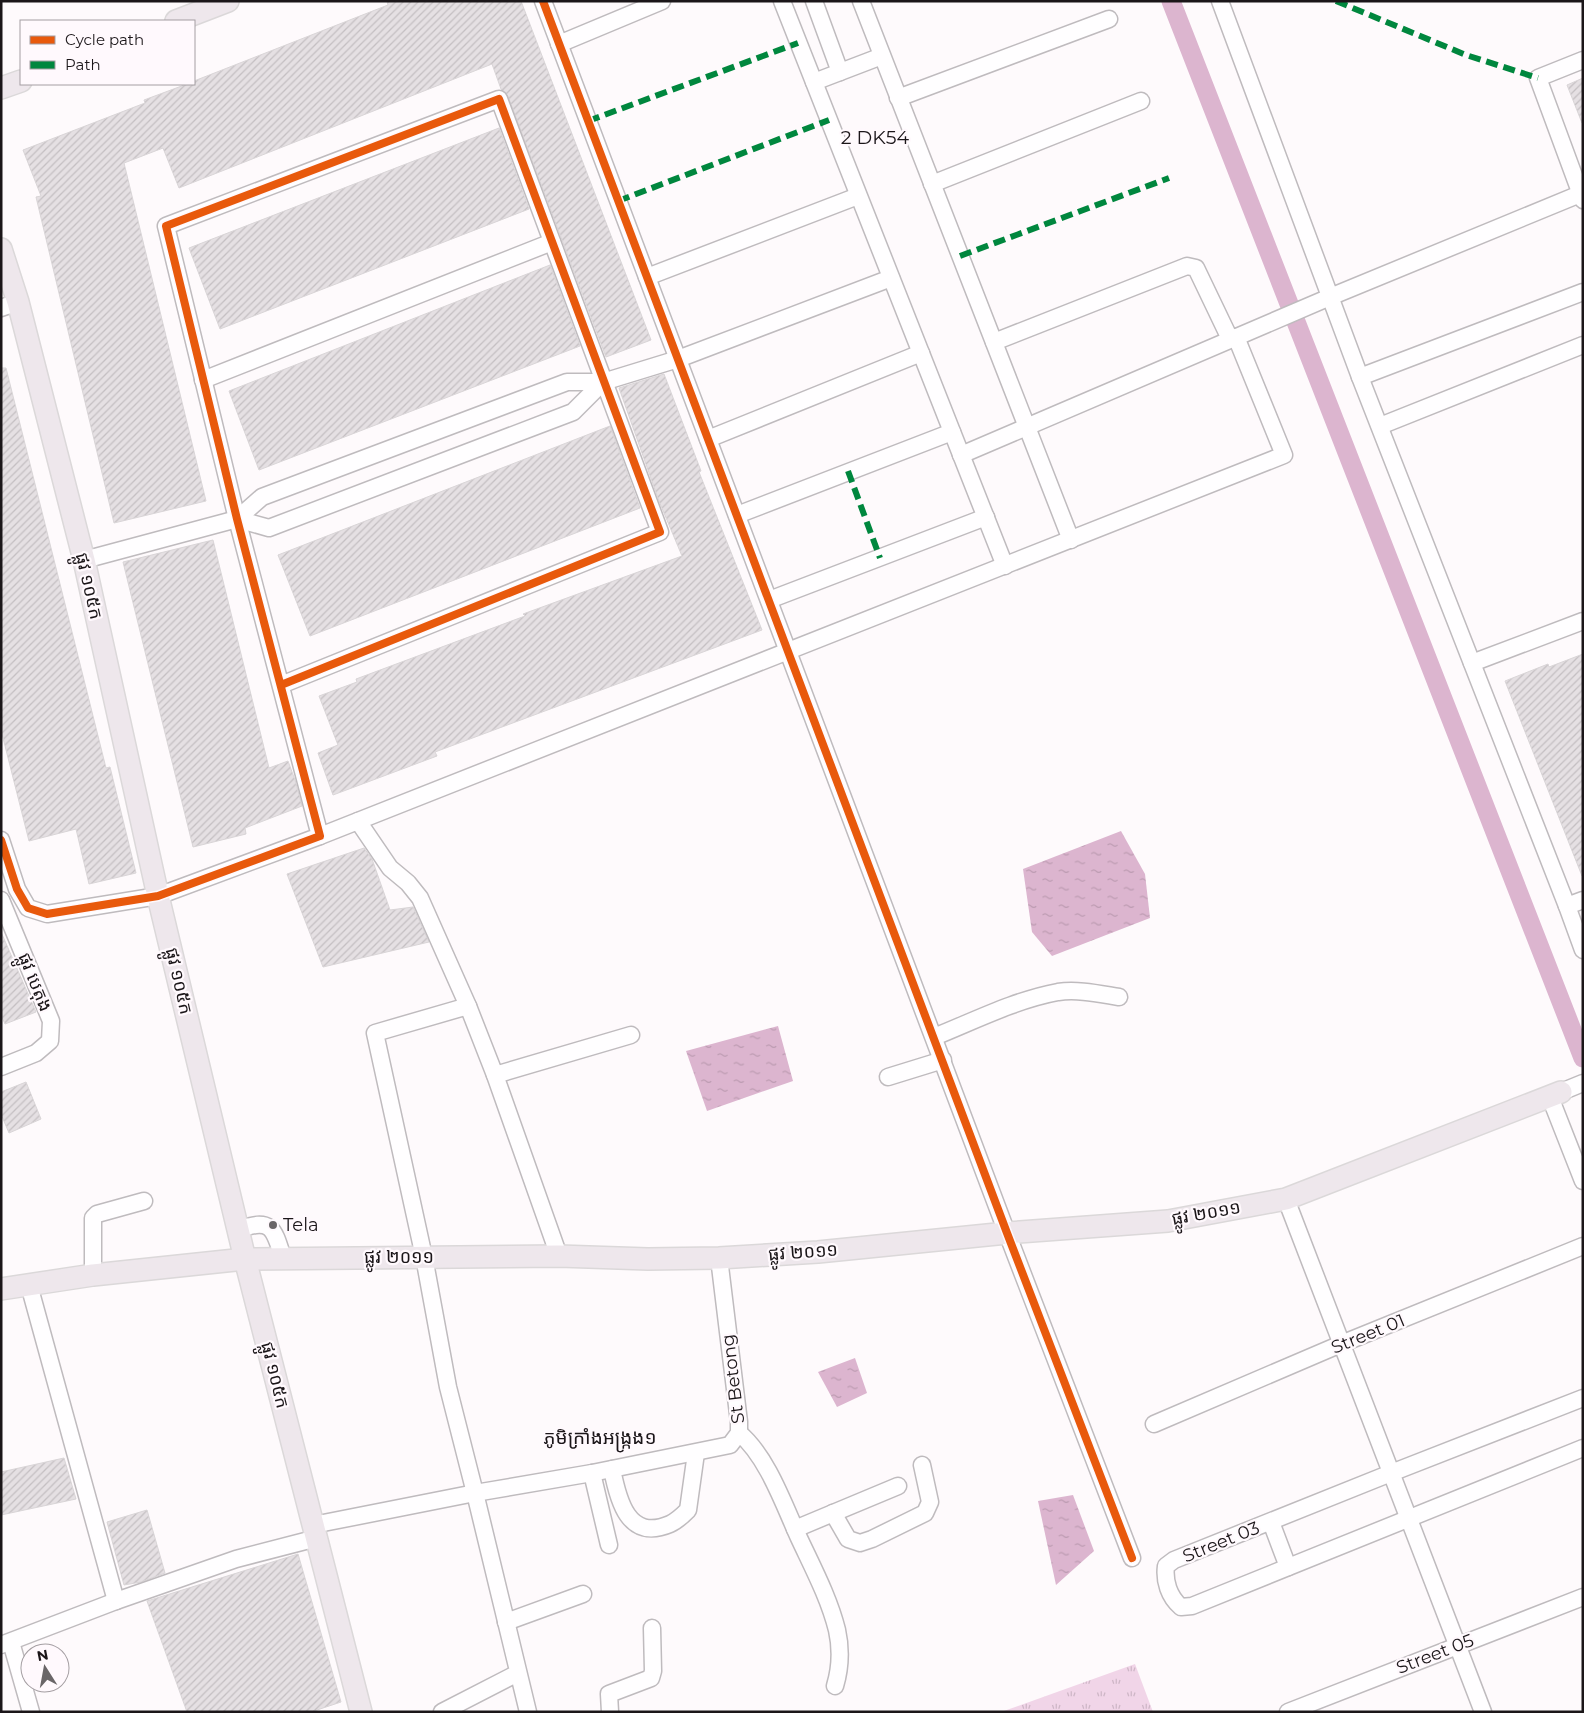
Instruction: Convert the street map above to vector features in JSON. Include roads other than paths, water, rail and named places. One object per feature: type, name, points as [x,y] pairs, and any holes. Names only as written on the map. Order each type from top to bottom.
[{"type":"main road","points":[[179,20],[228,1]]},
{"type":"main road","points":[[1,88],[20,81]]},
{"type":"main road","name":"ផ្លូវ ១០៥ក","points":[[1,249],[10,305],[84,560],[158,896],[238,1230],[361,1712]]},
{"type":"main road","name":"ផ្លូវ ២០១១","points":[[1,1289],[92,1275],[245,1259],[559,1256],[648,1259],[719,1258],[818,1252],[1007,1233],[1168,1221],[1286,1199],[1555,1094]]},
{"type":"street","points":[[543,1],[1007,1233],[1132,1558]]},
{"type":"street","points":[[559,44],[662,1]]},
{"type":"street","points":[[782,1],[1005,566]]},
{"type":"street","points":[[814,1],[840,72]]},
{"type":"street","points":[[1220,1],[1360,377],[1583,950]]},
{"type":"street","points":[[864,2],[898,98],[1071,540]]},
{"type":"street","points":[[898,98],[1109,20]]},
{"type":"street","points":[[814,82],[882,56]]},
{"type":"street","points":[[961,455],[1312,304],[1581,197],[1538,78],[1583,60]]},
{"type":"street","points":[[281,685],[660,532],[499,99],[166,226],[237,519],[320,836]]},
{"type":"street","points":[[932,184],[1141,100]]},
{"type":"street","points":[[647,277],[858,196]]},
{"type":"street","points":[[203,380],[552,242]]},
{"type":"street","points":[[1,840],[16,889],[28,908],[47,914],[158,896],[320,836],[1284,455],[1233,338],[1196,268],[1187,266],[994,342]]},
{"type":"street","points":[[84,560],[237,519],[262,497],[567,382],[603,382],[678,358],[891,278]]},
{"type":"street","points":[[1360,377],[1583,292]]},
{"type":"street","points":[[1380,426],[1583,345]]},
{"type":"street","points":[[708,439],[921,353]]},
{"type":"street","points":[[237,519],[270,528],[573,412],[603,382]]},
{"type":"street","points":[[737,515],[952,432]]},
{"type":"street","points":[[769,600],[986,517]]},
{"type":"street","points":[[1472,663],[1583,621]]},
{"type":"street","points":[[358,821],[390,868],[408,883],[420,898],[468,1006],[495,1074],[559,1256]]},
{"type":"street","name":"ផ្លូវ បេតុង","points":[[1,900],[51,1021],[50,1041],[36,1053],[1,1067]]},
{"type":"street","points":[[1567,906],[1583,900]]},
{"type":"street","points":[[934,1037],[1015,1004],[1059,992],[1091,992],[1119,997]]},
{"type":"street","points":[[468,1006],[375,1033],[424,1257],[448,1387],[528,1712]]},
{"type":"street","points":[[495,1074],[631,1035]]},
{"type":"street","points":[[888,1077],[943,1060]]},
{"type":"street","name":"ផ្លូវ ២០១១","points":[[1555,1094],[1583,1083]]},
{"type":"street","points":[[1555,1094],[1583,1182]]},
{"type":"street","points":[[1286,1199],[1483,1712]]},
{"type":"street","points":[[92,1275],[93,1218],[97,1214],[144,1201]]},
{"type":"street","points":[[238,1230],[251,1225],[263,1224],[270,1228],[276,1234],[283,1258]]},
{"type":"street","name":"Street 01","points":[[1154,1424],[1341,1344],[1583,1246]]},
{"type":"street","name":"St Betong","points":[[6,1644],[116,1601],[315,1532],[475,1493],[592,1473],[730,1445],[739,1433],[719,1258]]},
{"type":"street","points":[[29,1284],[116,1601]]},
{"type":"street","name":"Street 03","points":[[1583,1398],[1174,1560],[1166,1566],[1164,1577],[1173,1600],[1181,1607],[1192,1606],[1583,1448]]},
{"type":"street","points":[[739,1433],[750,1442],[765,1464],[829,1602],[838,1632],[839,1670],[835,1686]]},
{"type":"street","points":[[612,1469],[618,1497],[632,1521],[652,1530],[672,1524],[688,1510],[696,1453]]},
{"type":"street","points":[[833,1513],[848,1539],[860,1543],[925,1513],[930,1502],[922,1465]]},
{"type":"street","points":[[592,1473],[608,1545]]},
{"type":"street","points":[[795,1529],[898,1486]]},
{"type":"street","points":[[1270,1522],[1288,1567]]},
{"type":"street","points":[[506,1622],[583,1594]]},
{"type":"street","name":"Street 05","points":[[1288,1712],[1583,1597]]},
{"type":"street","points":[[610,1712],[610,1694],[651,1678],[653,1671],[652,1628]]},
{"type":"street","points":[[6,1644],[31,1712]]},
{"type":"street","points":[[442,1712],[518,1673]]},
{"type":"water","points":[[1121,831],[1145,874],[1150,918],[1052,956],[1032,932],[1023,869]]},
{"type":"water","points":[[778,1026],[793,1081],[707,1111],[686,1051]]},
{"type":"water","points":[[855,1358],[867,1393],[837,1407],[818,1372]]},
{"type":"water","points":[[1073,1495],[1094,1551],[1056,1585],[1038,1501]]},
{"type":"waterway","points":[[1171,1],[1583,1058]]},
{"type":"place","name":"Tela","points":[[273,1225]]},
{"type":"district","name":"2 DK54","points":[[875,137]]},
{"type":"district","name":"ភូមិក្រាំងអង្រ្កង១","points":[[600,1437]]}]
